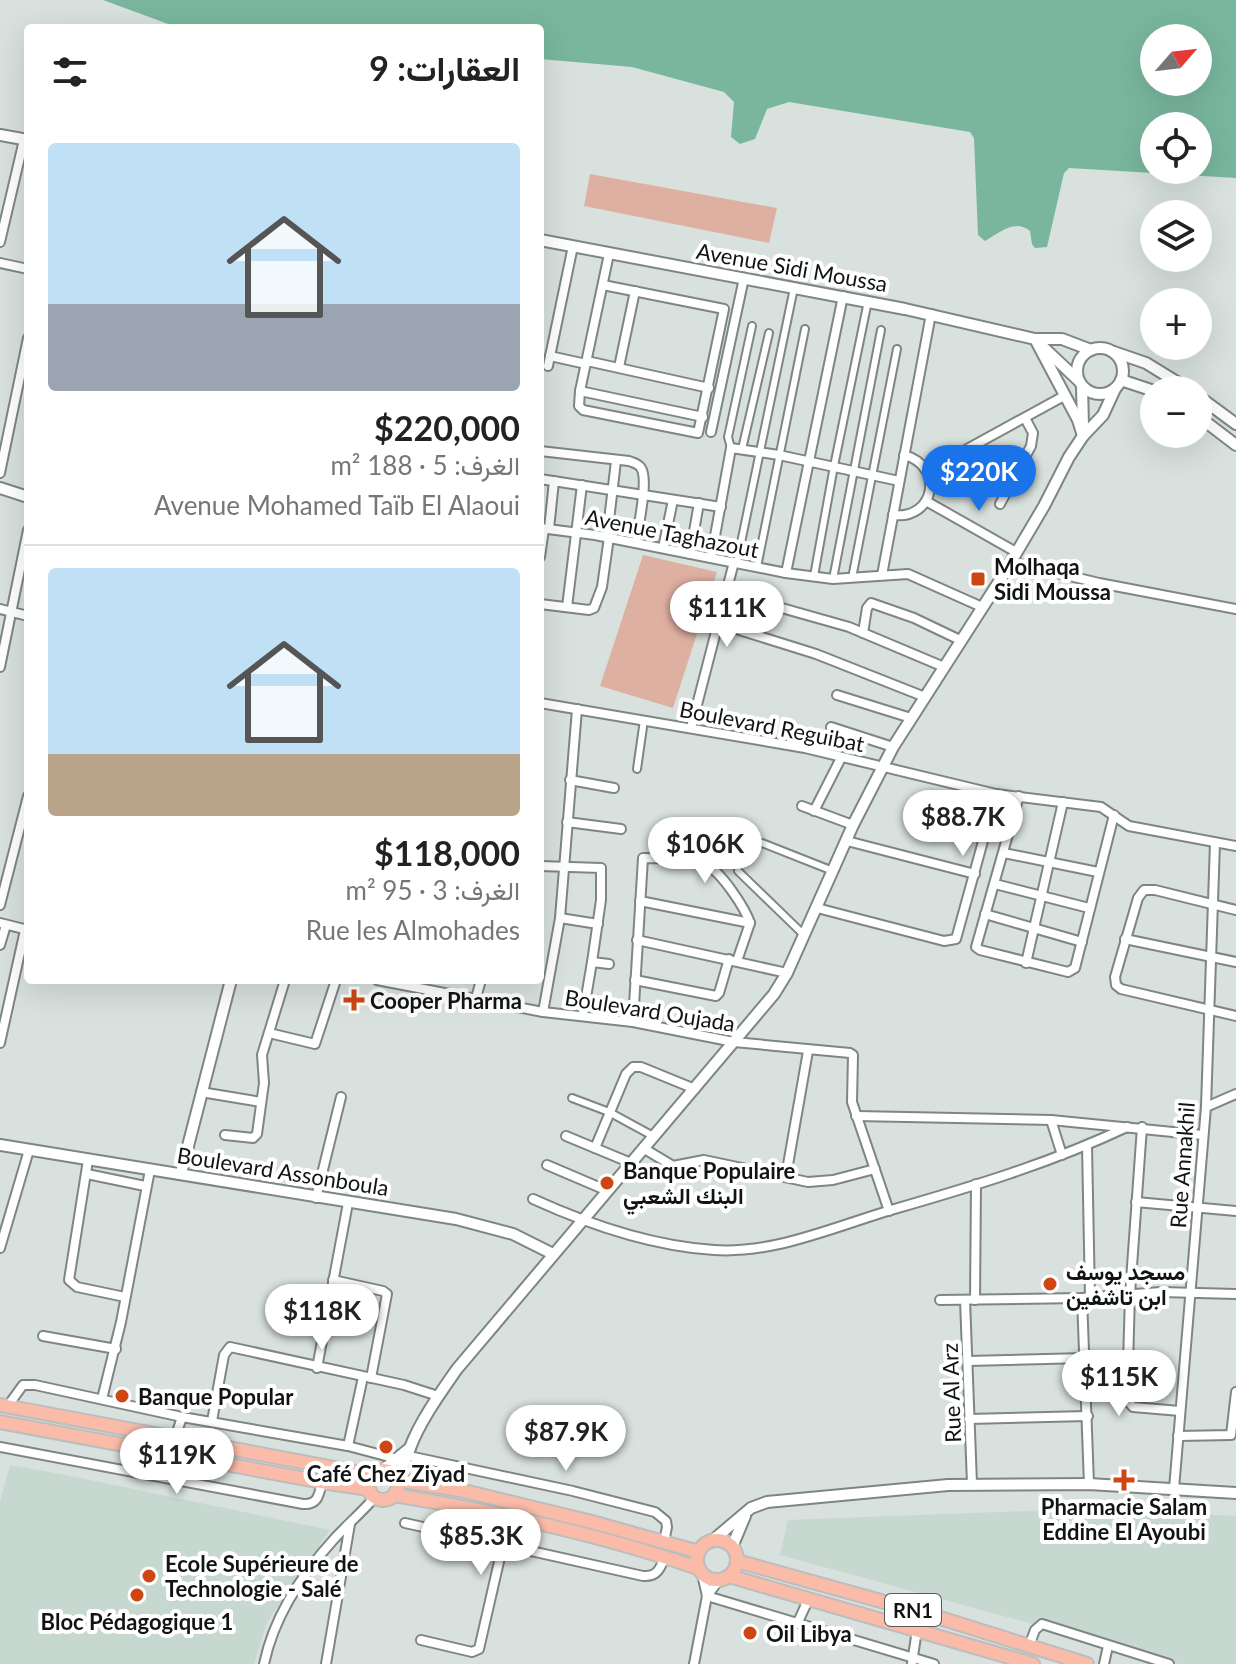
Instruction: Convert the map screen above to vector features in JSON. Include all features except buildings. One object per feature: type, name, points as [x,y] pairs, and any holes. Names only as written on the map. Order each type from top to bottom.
[{"type":"main road","points":[[4,1406],[378,1472],[699,1552]]},
{"type":"main road","name":"RN1","points":[[0,1422],[322,1482],[372,1493],[385,1500],[394,1495],[509,1518],[665,1557],[700,1571],[710,1579],[724,1578],[809,1598],[917,1630],[997,1659],[1033,1664]]},
{"type":"main road","points":[[372,1493],[378,1472]]},
{"type":"main road","points":[[394,1495],[396,1478]]},
{"type":"main road","points":[[699,1552],[712,1541],[722,1541],[732,1547],[737,1561],[724,1578]]},
{"type":"main road","points":[[699,1552],[700,1571]]},
{"type":"main road","name":"RN1","points":[[737,1561],[1087,1664]]},
{"type":"street","points":[[0,135],[24,140]]},
{"type":"street","points":[[0,242],[24,148]]},
{"type":"street","name":"Avenue Sidi Moussa","points":[[544,241],[868,301],[1035,339],[1062,339],[1091,350]]},
{"type":"street","points":[[548,366],[573,246]]},
{"type":"street","points":[[603,285],[724,309],[700,431],[696,433],[658,426],[583,410],[578,405],[609,254]]},
{"type":"street","points":[[0,263],[24,268]]},
{"type":"street","points":[[711,432],[744,278]]},
{"type":"street","points":[[691,728],[735,562],[794,288]]},
{"type":"street","points":[[619,367],[635,291]]},
{"type":"street","points":[[786,573],[843,296]]},
{"type":"street","points":[[814,576],[868,301]]},
{"type":"street","points":[[882,575],[931,314]]},
{"type":"street","points":[[711,558],[731,448],[728,437],[752,326]]},
{"type":"street","points":[[757,567],[805,329]]},
{"type":"street","points":[[833,579],[881,330]]},
{"type":"street","points":[[742,449],[769,333]]},
{"type":"street","points":[[1035,339],[1095,394],[1102,395],[1118,385],[1140,389]]},
{"type":"street","points":[[1035,339],[1078,420],[1083,436]]},
{"type":"street","points":[[852,578],[897,349]]},
{"type":"street","points":[[1083,436],[1077,373],[1080,359],[1091,350],[1109,350],[1146,363],[1167,376]]},
{"type":"street","points":[[396,1478],[438,1396],[484,1336],[770,1001],[787,973],[853,825],[893,747],[1013,557],[1083,436],[1103,415],[1118,385],[1121,363],[1109,350]]},
{"type":"street","points":[[550,356],[619,367],[709,388]]},
{"type":"street","points":[[0,473],[24,357]]},
{"type":"street","points":[[580,391],[703,417]]},
{"type":"street","points":[[927,471],[1064,396]]},
{"type":"street","points":[[1212,406],[1236,424]]},
{"type":"street","points":[[1000,504],[1031,446],[1033,433],[1025,418]]},
{"type":"street","points":[[1212,425],[1234,438]]},
{"type":"street","points":[[731,448],[899,481]]},
{"type":"street","points":[[544,452],[632,462],[640,467],[643,494],[636,542]]},
{"type":"street","points":[[893,515],[910,514],[926,501],[930,484],[927,471],[919,462],[904,455]]},
{"type":"street","points":[[544,604],[589,610],[596,606],[602,587],[616,461]]},
{"type":"street","points":[[544,480],[721,507]]},
{"type":"street","points":[[544,529],[554,481]]},
{"type":"street","points":[[567,607],[582,485]]},
{"type":"street","points":[[0,488],[24,496]]},
{"type":"street","points":[[663,548],[673,500]]},
{"type":"street","points":[[926,501],[1013,557],[1099,583],[1236,609]]},
{"type":"street","points":[[690,554],[699,503]]},
{"type":"street","name":"Avenue Taghazout","points":[[544,529],[608,537],[786,573],[833,579],[901,574],[914,576],[982,607]]},
{"type":"street","points":[[0,667],[24,549]]},
{"type":"street","points":[[725,592],[836,623],[944,667]]},
{"type":"street","points":[[863,633],[867,608],[871,603],[914,618],[960,640]]},
{"type":"street","points":[[0,609],[24,615]]},
{"type":"street","points":[[717,623],[816,654],[925,697]]},
{"type":"street","points":[[837,695],[911,718]]},
{"type":"street","name":"Boulevard Reguibat","points":[[544,704],[805,748],[996,794],[1101,807],[1129,826],[1236,846]]},
{"type":"street","points":[[543,1012],[560,918],[577,709]]},
{"type":"street","points":[[637,769],[644,720]]},
{"type":"street","points":[[831,727],[893,747]]},
{"type":"street","points":[[814,811],[841,758]]},
{"type":"street","points":[[570,780],[614,788]]},
{"type":"street","points":[[817,908],[952,941],[959,934],[996,794]]},
{"type":"street","points":[[1019,796],[976,948],[1070,972],[1075,968],[1114,815]]},
{"type":"street","points":[[1026,963],[1063,802]]},
{"type":"street","points":[[802,806],[853,825]]},
{"type":"street","points":[[567,822],[621,829]]},
{"type":"street","points":[[0,905],[24,824]]},
{"type":"street","points":[[847,841],[975,874]]},
{"type":"street","points":[[762,843],[833,871]]},
{"type":"street","name":"Rue Annakhil","points":[[1174,1489],[1206,1107],[1215,843]]},
{"type":"street","points":[[1004,853],[1098,872]]},
{"type":"street","points":[[0,857],[12,860]]},
{"type":"street","points":[[633,1022],[635,980],[637,940],[643,858],[710,867],[740,901],[750,923],[716,996],[635,980]]},
{"type":"street","points":[[544,866],[601,868],[598,924],[583,1015]]},
{"type":"street","points":[[738,871],[804,935]]},
{"type":"street","points":[[995,884],[1089,908]]},
{"type":"street","points":[[1236,910],[1144,890],[1138,898],[1115,977],[1118,987],[1236,1016]]},
{"type":"street","points":[[640,901],[750,923]]},
{"type":"street","points":[[985,914],[1082,942]]},
{"type":"street","points":[[560,918],[598,924]]},
{"type":"street","points":[[0,945],[3,924],[24,929]]},
{"type":"street","points":[[1125,939],[1236,962]]},
{"type":"street","points":[[637,940],[787,973]]},
{"type":"street","points":[[0,1043],[24,943]]},
{"type":"street","points":[[592,962],[609,964]]},
{"type":"street","points":[[181,1173],[230,984]]},
{"type":"street","points":[[225,1135],[255,1137],[264,1083],[262,1055],[284,984]]},
{"type":"street","points":[[269,1033],[315,1044],[335,984]]},
{"type":"street","name":"Boulevard Oujada","points":[[407,984],[543,1012],[633,1022],[734,1042],[850,1053],[853,1055],[851,1096],[856,1116]]},
{"type":"street","points":[[437,992],[439,984]]},
{"type":"street","points":[[476,998],[480,984]]},
{"type":"street","points":[[786,1176],[808,1051]]},
{"type":"street","points":[[595,1148],[626,1074],[635,1066],[695,1089]]},
{"type":"street","points":[[201,1092],[261,1102]]},
{"type":"street","points":[[1206,1107],[1236,1094]]},
{"type":"street","points":[[316,1198],[341,1097]]},
{"type":"street","points":[[572,1098],[609,1112],[653,1136]]},
{"type":"street","points":[[889,1211],[856,1116],[1051,1120],[1203,1135]]},
{"type":"street","points":[[1051,1120],[1062,1155]]},
{"type":"street","points":[[533,1199],[583,1222],[664,1243],[716,1251],[794,1241],[1062,1155],[1127,1127]]},
{"type":"street","points":[[1142,1127],[1130,1294],[1127,1403],[1141,1408],[1180,1411]]},
{"type":"street","points":[[566,1136],[631,1163]]},
{"type":"street","name":"Boulevard Assonboula","points":[[0,1145],[482,1224],[513,1234],[553,1254]]},
{"type":"street","points":[[1087,1146],[1089,1484]]},
{"type":"street","points":[[643,1148],[673,1166],[704,1160],[815,1182],[875,1169]]},
{"type":"street","points":[[0,1248],[29,1150]]},
{"type":"street","points":[[88,1160],[69,1280],[77,1287],[125,1297]]},
{"type":"street","points":[[547,1165],[608,1191]]},
{"type":"street","points":[[102,1399],[116,1349],[150,1170]]},
{"type":"street","points":[[87,1174],[145,1186]]},
{"type":"street","name":"Rue Al Arz","points":[[972,1484],[968,1361],[976,1184]]},
{"type":"street","points":[[1136,1202],[1236,1211]]},
{"type":"street","points":[[317,1368],[348,1203]]},
{"type":"street","points":[[333,1280],[387,1294],[348,1446]]},
{"type":"street","points":[[940,1300],[1086,1298],[1190,1292],[1236,1294]]},
{"type":"street","points":[[43,1336],[116,1349]]},
{"type":"street","points":[[212,1421],[224,1355],[229,1347],[404,1385],[438,1396]]},
{"type":"street","points":[[968,1361],[1086,1358]]},
{"type":"street","points":[[4,1406],[26,1384],[182,1417],[348,1446],[397,1459]]},
{"type":"street","points":[[1178,1436],[1231,1435],[1236,1392]]},
{"type":"street","points":[[969,1419],[1088,1416]]},
{"type":"street","points":[[175,1438],[182,1417]]},
{"type":"street","points":[[0,1447],[311,1505],[316,1502],[322,1482]]},
{"type":"street","points":[[378,1472],[409,1452],[573,1491],[655,1512],[666,1521],[664,1542]]},
{"type":"street","points":[[712,1541],[751,1508],[767,1502],[807,1497],[972,1484],[1089,1484],[1236,1493]]},
{"type":"street","points":[[264,1664],[272,1633],[287,1603],[313,1565],[372,1493]]},
{"type":"street","points":[[732,1547],[739,1525],[751,1508]]},
{"type":"street","points":[[421,1640],[472,1652],[479,1649],[509,1518]]},
{"type":"street","points":[[326,1664],[350,1523]]},
{"type":"street","points":[[405,1523],[650,1576],[658,1572],[665,1557]]},
{"type":"street","points":[[694,1664],[707,1596],[700,1571]]},
{"type":"street","points":[[707,1596],[724,1578]]},
{"type":"street","points":[[707,1596],[798,1622],[912,1661],[934,1664]]},
{"type":"street","points":[[798,1622],[809,1598]]},
{"type":"street","points":[[1029,1646],[1035,1630],[1042,1624],[1169,1664]]},
{"type":"street","points":[[912,1661],[917,1630]]},
{"type":"street","points":[[1104,1664],[1108,1646]]},
{"type":"shaded area","points":[[103,0],[1236,0],[1236,178],[1212,177],[1212,112],[1140,112],[1140,172],[1069,168],[1064,173],[1047,247],[1035,248],[1030,231],[1019,226],[1007,228],[985,241],[978,235],[974,138],[970,132],[789,102],[767,109],[755,139],[740,144],[731,137],[734,102],[724,92],[632,67],[544,59],[544,24],[168,24]]},
{"type":"shaded area","points":[[590,174],[777,208],[769,243],[584,206]]},
{"type":"shaded area","points":[[643,555],[717,572],[673,708],[600,686]]},
{"type":"shaded area","name":"Ecole Supérieure de Technologie - Salé","points":[[10,1465],[330,1530],[267,1622],[254,1664],[0,1664],[0,1502]]},
{"type":"shaded area","points":[[1079,1509],[1236,1516],[1236,1664],[1179,1664],[780,1555],[788,1520]]},
{"type":"place","name":"Molhaqa Sidi Moussa","points":[[978,579]]},
{"type":"place","name":"Cooper Pharma","points":[[354,1000]]},
{"type":"place","name":"Banque Populaire البنك الشعبي","points":[[607,1183]]},
{"type":"place","name":"مسجد يوسف ابن تاشفين","points":[[1050,1284]]},
{"type":"place","name":"Banque Popular","points":[[122,1396]]},
{"type":"place","name":"Café Chez Ziyad","points":[[386,1447]]},
{"type":"place","name":"Pharmacie Salam Eddine El Ayoubi","points":[[1124,1480]]},
{"type":"place","name":"Ecole Supérieure de Technologie - Salé","points":[[149,1576]]},
{"type":"place","name":"Bloc Pédagogique 1","points":[[137,1595]]},
{"type":"place","name":"Oil Libya","points":[[750,1633]]}]
